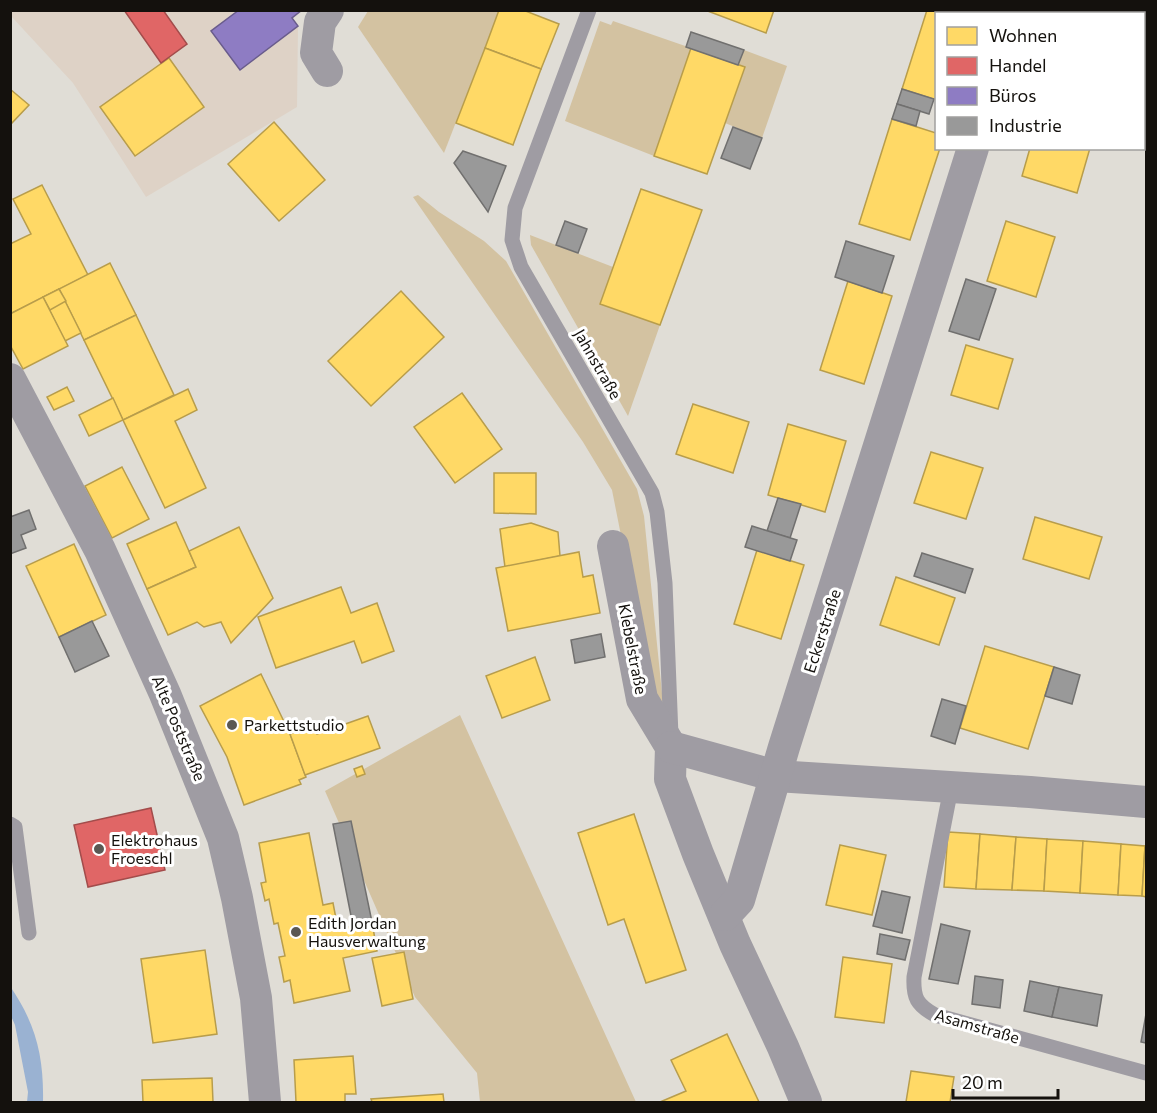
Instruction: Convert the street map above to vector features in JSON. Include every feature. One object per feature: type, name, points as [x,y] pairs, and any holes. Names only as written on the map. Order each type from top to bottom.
[{"type":"street","points":[[327,71],[316,53],[320,22],[328,10]]},
{"type":"street","name":"Eckerstraße","points":[[725,915],[739,900],[973,150]]},
{"type":"street","name":"Alte Poststraße","points":[[10,379],[100,550],[165,694],[223,838],[256,998],[265,1102]]},
{"type":"street","name":"Klebelstraße","points":[[613,546],[642,699],[671,747]]},
{"type":"street","points":[[806,1102],[735,944],[698,854],[670,779],[671,747],[776,776],[1030,792],[1146,802]]},
{"type":"lane","name":"Jahnstraße","points":[[589,10],[515,208],[512,240],[521,267],[652,493],[657,512],[665,583],[671,747]]},
{"type":"lane","name":"Asamstraße","points":[[951,788],[914,977],[913,988],[920,1007],[934,1015],[1146,1073]]},
{"type":"lane","points":[[10,825],[15,827],[29,933]]},
{"type":"shaded area","points":[[11,10],[302,11],[292,18],[298,26],[297,107],[146,197],[73,83],[11,16]]},
{"type":"shaded area","points":[[368,11],[499,11],[444,153],[358,27]]},
{"type":"shaded area","points":[[600,21],[611,25],[613,21],[691,48],[654,156],[565,121]]},
{"type":"shaded area","points":[[744,50],[787,66],[762,138],[725,123],[745,68],[738,65]]},
{"type":"shaded area","points":[[418,195],[439,212],[484,241],[506,261],[637,489],[644,516],[663,703],[659,702],[647,667],[612,490],[583,442],[413,197]]},
{"type":"shaded area","points":[[530,235],[613,267],[600,304],[660,325],[628,416],[531,245]]},
{"type":"shaded area","points":[[460,715],[636,1102],[480,1102],[477,1073],[415,997],[325,791]]},
{"type":"water","points":[[10,986],[26,1014],[37,1041],[42,1070],[43,1102],[27,1102],[28,1092],[15,1025],[11,1016]]},
{"type":"building: Wohnen","points":[[499,10],[523,10],[559,24],[541,69],[485,48]]},
{"type":"building: Wohnen","points":[[705,10],[774,10],[766,33]]},
{"type":"building: Wohnen","points":[[927,10],[985,10],[984,12],[935,12],[935,100],[902,89]]},
{"type":"building: Wohnen","points":[[1145,44],[1146,44],[1145,84]]},
{"type":"building: Wohnen","points":[[485,48],[541,69],[513,145],[456,123]]},
{"type":"building: Wohnen","points":[[691,48],[745,67],[707,174],[654,156]]},
{"type":"building: Wohnen","points":[[169,58],[204,107],[135,156],[100,107]]},
{"type":"building: Wohnen","points":[[10,89],[29,105],[10,125]]},
{"type":"building: Wohnen","points":[[892,119],[935,133],[935,150],[939,150],[910,240],[859,224]]},
{"type":"building: Wohnen","points":[[274,122],[325,180],[279,221],[228,164]]},
{"type":"building: Wohnen","points":[[1029,150],[1089,150],[1077,193],[1022,176]]},
{"type":"building: Wohnen","points":[[42,185],[88,275],[10,314],[10,244],[31,234],[13,199]]},
{"type":"building: Wohnen","points":[[641,189],[702,210],[660,325],[600,304]]},
{"type":"building: Wohnen","points":[[1006,221],[1055,237],[1036,297],[987,281]]},
{"type":"building: Wohnen","points":[[110,263],[136,315],[84,340],[59,289]]},
{"type":"building: Wohnen","points":[[848,281],[892,296],[864,384],[820,370]]},
{"type":"building: Wohnen","points":[[59,289],[81,333],[65,341],[43,297]]},
{"type":"building: Wohnen","points":[[59,289],[66,301],[50,310],[43,297]]},
{"type":"building: Wohnen","points":[[401,291],[444,337],[371,406],[328,361]]},
{"type":"building: Wohnen","points":[[43,297],[68,346],[23,369],[10,345],[10,314]]},
{"type":"building: Wohnen","points":[[136,315],[174,395],[123,420],[84,340]]},
{"type":"building: Wohnen","points":[[966,345],[1013,359],[998,409],[951,395]]},
{"type":"building: Wohnen","points":[[67,387],[74,401],[54,410],[47,397]]},
{"type":"building: Wohnen","points":[[188,389],[197,410],[175,421],[206,488],[165,508],[123,420]]},
{"type":"building: Wohnen","points":[[462,393],[502,449],[455,483],[414,427]]},
{"type":"building: Wohnen","points":[[113,398],[123,420],[89,436],[79,415]]},
{"type":"building: Wohnen","points":[[693,404],[749,422],[733,473],[676,454]]},
{"type":"building: Wohnen","points":[[788,424],[846,441],[825,512],[768,495]]},
{"type":"building: Wohnen","points":[[931,452],[983,468],[966,519],[914,503]]},
{"type":"building: Wohnen","points":[[122,467],[149,519],[112,538],[85,486]]},
{"type":"building: Wohnen","points":[[494,473],[536,473],[536,514],[494,513]]},
{"type":"building: Wohnen","points":[[1035,517],[1102,537],[1089,579],[1023,559]]},
{"type":"building: Wohnen","points":[[176,522],[196,567],[147,589],[127,544]]},
{"type":"building: Wohnen","points":[[531,523],[558,532],[560,556],[505,567],[500,529]]},
{"type":"building: Wohnen","points":[[239,527],[273,598],[231,643],[221,622],[204,627],[197,622],[168,635],[147,589],[196,567],[189,551]]},
{"type":"building: Wohnen","points":[[74,544],[106,615],[59,637],[26,566]]},
{"type":"building: Wohnen","points":[[757,550],[804,565],[781,639],[734,624]]},
{"type":"building: Wohnen","points":[[579,552],[583,577],[593,575],[600,613],[508,631],[496,568]]},
{"type":"building: Wohnen","points":[[896,577],[955,598],[939,645],[880,625]]},
{"type":"building: Wohnen","points":[[341,587],[351,613],[377,603],[394,651],[362,663],[354,641],[276,668],[258,617]]},
{"type":"building: Wohnen","points":[[985,646],[1054,667],[1028,749],[960,728]]},
{"type":"building: Wohnen","points":[[535,657],[550,700],[502,718],[486,676]]},
{"type":"building: Wohnen","points":[[261,674],[290,734],[306,777],[299,780],[301,784],[244,805],[227,757],[200,706]]},
{"type":"building: Wohnen","points":[[368,716],[380,748],[305,775],[290,734],[314,725],[317,734]]},
{"type":"building: Wohnen","points":[[362,766],[365,774],[357,777],[354,769]]},
{"type":"building: Wohnen","points":[[634,814],[686,970],[646,983],[624,919],[608,925],[578,833]]},
{"type":"building: Wohnen","points":[[948,832],[980,834],[976,889],[944,887]]},
{"type":"building: Wohnen","points":[[309,833],[323,905],[333,903],[338,929],[372,922],[377,951],[343,958],[350,991],[294,1003],[290,980],[284,982],[279,957],[285,956],[278,923],[274,924],[269,899],[265,901],[261,883],[266,882],[259,843]]},
{"type":"building: Wohnen","points":[[980,834],[1016,837],[1012,890],[976,889]]},
{"type":"building: Wohnen","points":[[1016,837],[1047,839],[1044,891],[1012,890]]},
{"type":"building: Wohnen","points":[[1047,839],[1083,841],[1080,893],[1044,891]]},
{"type":"building: Wohnen","points":[[1083,841],[1121,844],[1118,895],[1080,893]]},
{"type":"building: Wohnen","points":[[1121,844],[1145,846],[1142,896],[1118,895]]},
{"type":"building: Wohnen","points":[[840,845],[886,855],[872,915],[826,905]]},
{"type":"building: Wohnen","points":[[1146,846],[1146,897],[1142,896]]},
{"type":"building: Wohnen","points":[[205,950],[217,1034],[153,1043],[141,959]]},
{"type":"building: Wohnen","points":[[404,952],[413,999],[382,1006],[372,958]]},
{"type":"building: Wohnen","points":[[843,957],[892,964],[884,1023],[835,1017]]},
{"type":"building: Wohnen","points":[[727,1034],[759,1102],[660,1102],[686,1091],[671,1060]]},
{"type":"building: Wohnen","points":[[353,1056],[356,1094],[345,1094],[345,1102],[296,1102],[294,1060]]},
{"type":"building: Wohnen","points":[[911,1071],[954,1077],[950,1102],[906,1102]]},
{"type":"building: Wohnen","points":[[212,1078],[213,1102],[143,1102],[142,1080]]},
{"type":"building: Wohnen","points":[[443,1094],[444,1102],[372,1102],[371,1099]]},
{"type":"building: Handel","points":[[124,10],[163,10],[187,44],[161,63]]},
{"type":"building: Handel","points":[[151,808],[165,870],[88,887],[74,825]]},
{"type":"building: Büros","points":[[239,10],[302,10],[292,18],[298,26],[240,70],[211,31]]},
{"type":"building: Industrie","points":[[1075,10],[1108,10],[1108,12],[1074,12]]},
{"type":"building: Industrie","points":[[691,32],[744,50],[738,65],[686,47]]},
{"type":"building: Industrie","points":[[902,89],[934,99],[929,114],[897,104]]},
{"type":"building: Industrie","points":[[897,104],[920,111],[916,126],[892,119]]},
{"type":"building: Industrie","points":[[733,127],[762,138],[750,169],[721,158]]},
{"type":"building: Industrie","points":[[463,151],[506,166],[488,212],[454,163]]},
{"type":"building: Industrie","points":[[565,221],[587,229],[578,253],[556,245]]},
{"type":"building: Industrie","points":[[846,241],[894,256],[882,293],[835,277]]},
{"type":"building: Industrie","points":[[966,279],[996,289],[979,340],[949,331]]},
{"type":"building: Industrie","points":[[778,498],[801,504],[790,538],[767,531]]},
{"type":"building: Industrie","points":[[29,510],[36,529],[21,535],[26,548],[10,554],[10,517]]},
{"type":"building: Industrie","points":[[752,526],[797,540],[790,561],[745,547]]},
{"type":"building: Industrie","points":[[922,553],[973,569],[965,593],[914,576]]},
{"type":"building: Industrie","points":[[92,621],[109,656],[75,672],[59,637]]},
{"type":"building: Industrie","points":[[601,634],[605,657],[575,663],[571,640]]},
{"type":"building: Industrie","points":[[1054,667],[1080,675],[1072,704],[1045,696]]},
{"type":"building: Industrie","points":[[942,699],[966,706],[955,744],[931,736]]},
{"type":"building: Industrie","points":[[351,821],[372,922],[353,926],[333,824]]},
{"type":"building: Industrie","points":[[882,891],[910,897],[902,933],[873,926]]},
{"type":"building: Industrie","points":[[941,924],[970,931],[958,984],[929,979]]},
{"type":"building: Industrie","points":[[880,934],[910,940],[905,960],[877,954]]},
{"type":"building: Industrie","points":[[975,976],[1003,980],[1000,1008],[972,1004]]},
{"type":"building: Industrie","points":[[1030,981],[1059,987],[1052,1017],[1024,1011]]},
{"type":"building: Industrie","points":[[1059,987],[1102,995],[1097,1026],[1052,1017]]},
{"type":"building: Industrie","points":[[1146,1014],[1146,1043],[1141,1042]]},
{"type":"place","name":"Parkettstudio","points":[[232,725]]},
{"type":"place","name":"Elektrohaus Froeschl","points":[[99,849]]},
{"type":"place","name":"Edith Jordan Hausverwaltung","points":[[296,932]]}]
